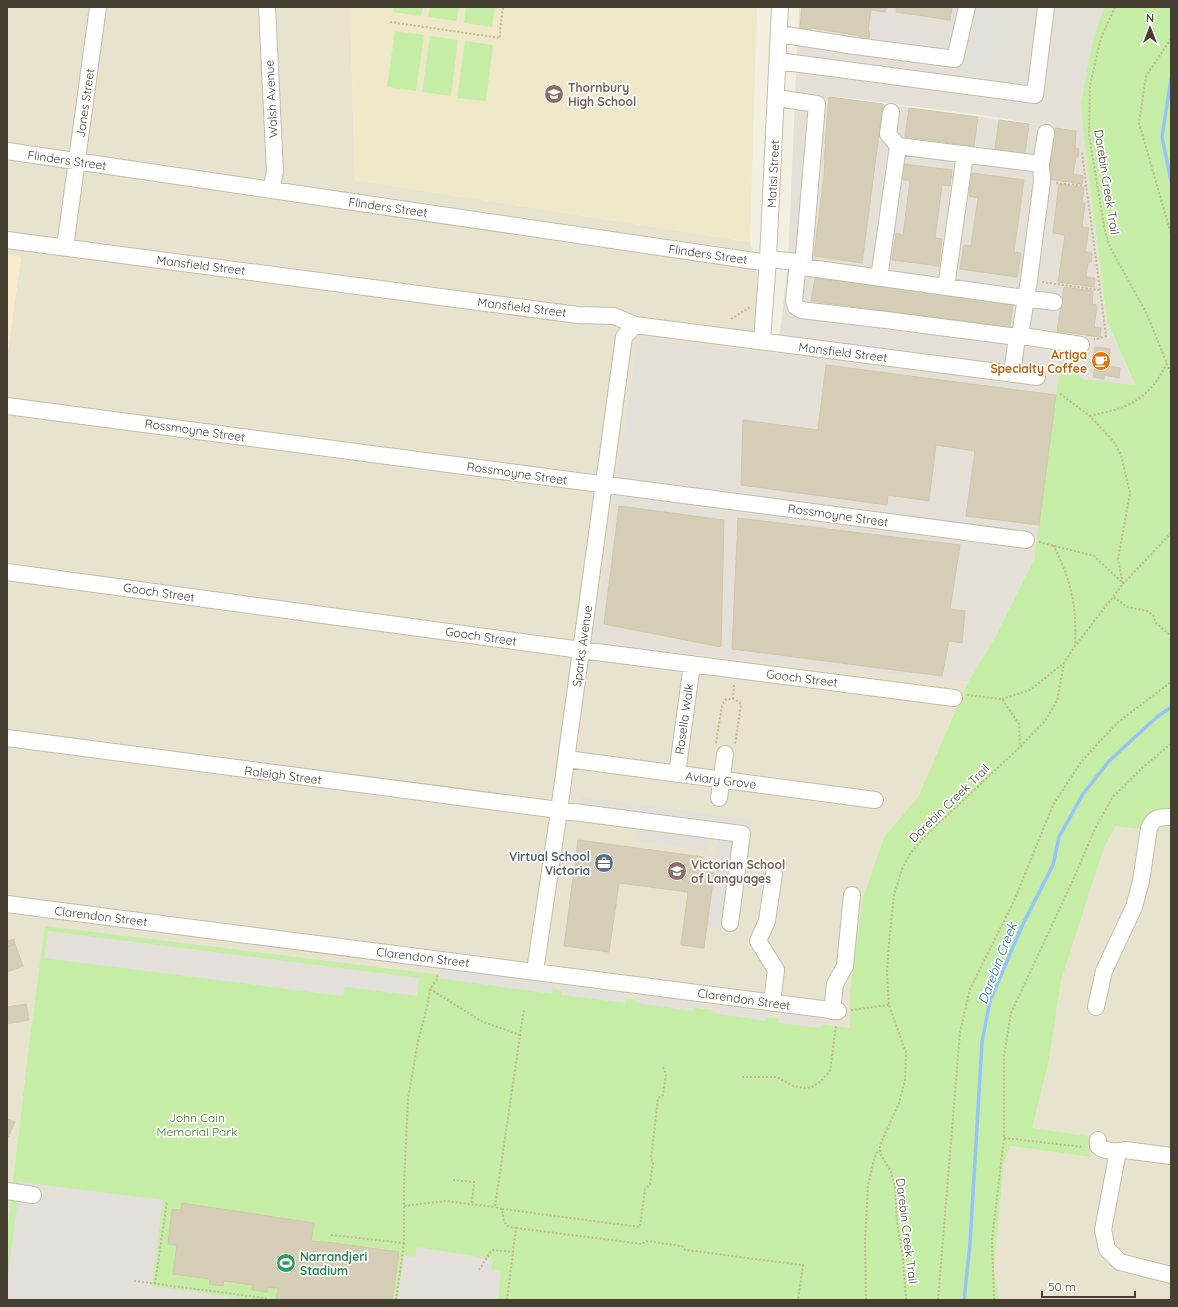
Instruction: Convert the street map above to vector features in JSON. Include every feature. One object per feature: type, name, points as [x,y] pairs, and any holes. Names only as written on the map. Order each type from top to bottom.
[{"type":"street","name":"Jones Street","points":[[65,247],[98,7]]},
{"type":"street","name":"Walsh Avenue","points":[[267,7],[275,172],[271,190]]},
{"type":"street","name":"Matisi Street","points":[[762,341],[768,261],[780,7]]},
{"type":"street","points":[[779,34],[955,59],[967,7]]},
{"type":"street","points":[[778,61],[1035,95],[1046,7]]},
{"type":"street","points":[[776,98],[817,104],[801,265],[794,301],[796,307],[801,310],[1017,337],[1086,342]]},
{"type":"street","points":[[891,112],[888,134],[898,146],[1041,164]]},
{"type":"street","points":[[1012,374],[1017,337],[1021,329],[1029,280],[1042,181],[1041,164],[1046,133]]},
{"type":"street","points":[[879,278],[898,146]]},
{"type":"street","name":"Flinders Street","points":[[7,151],[801,265],[879,278],[1054,302]]},
{"type":"street","points":[[946,286],[965,154]]},
{"type":"street","name":"Mansfield Street","points":[[7,240],[578,315],[614,316],[635,325],[1037,378]]},
{"type":"street","name":"Sparks Avenue","points":[[535,971],[567,759],[624,337],[635,325]]},
{"type":"street","name":"Rossmoyne Street","points":[[7,406],[1026,540]]},
{"type":"street","name":"Gooch Street","points":[[7,572],[581,650],[954,698]]},
{"type":"street","name":"Rosella Walk","points":[[676,774],[692,664]]},
{"type":"street","name":"Raleigh Street","points":[[7,738],[742,834],[730,923]]},
{"type":"street","points":[[720,798],[725,749]]},
{"type":"street","name":"Aviary Grove","points":[[567,759],[875,800]]},
{"type":"street","points":[[1096,1007],[1104,971],[1134,907],[1141,881],[1149,828],[1152,822],[1156,819],[1171,817]]},
{"type":"street","points":[[772,1003],[776,970],[758,940],[767,921],[774,874]]},
{"type":"street","points":[[835,1011],[835,984],[845,966],[852,895]]},
{"type":"street","name":"Clarendon Street","points":[[7,904],[535,971],[835,1011]]},
{"type":"street","points":[[1099,1145],[1118,1151],[1125,1150],[1171,1156]]},
{"type":"street","points":[[1118,1151],[1103,1230],[1107,1249],[1120,1262],[1171,1275]]},
{"type":"street","points":[[7,1190],[33,1195]]},
{"type":"path","points":[[390,22],[500,38],[503,7]]},
{"type":"path","name":"Darebin Creek Trail","points":[[1116,7],[1101,38],[1090,85],[1089,135],[1104,231],[1110,247],[1147,314],[1171,374]]},
{"type":"path","points":[[1171,39],[1146,76],[1138,123],[1171,234]]},
{"type":"path","points":[[1082,153],[1106,336],[1086,342]]},
{"type":"path","points":[[1042,181],[1086,186]]},
{"type":"path","points":[[1029,280],[1099,290]]},
{"type":"path","points":[[731,319],[750,307]]},
{"type":"path","points":[[1090,416],[1123,407],[1139,398],[1152,388],[1162,374],[1166,363]]},
{"type":"path","points":[[1060,394],[1090,416],[1114,442],[1123,462],[1130,493],[1118,559],[1123,584]]},
{"type":"path","name":"Darebin Creek Trail","points":[[906,1300],[903,1258],[897,1222],[895,1186],[880,1150],[880,1145],[899,1103],[905,1080],[906,1053],[889,1005],[887,972],[894,895],[902,869],[910,854],[923,838],[1020,747],[1045,721],[1057,702],[1064,663],[1075,646],[1123,584],[1171,533]]},
{"type":"path","points":[[1026,540],[1053,545],[1094,556],[1123,584]]},
{"type":"path","points":[[1053,545],[1063,564],[1072,590],[1076,621],[1075,646]]},
{"type":"path","points":[[1114,597],[1127,607],[1147,611],[1153,615],[1156,623],[1171,636]]},
{"type":"path","points":[[954,698],[963,695],[1002,699],[1030,690],[1064,663]]},
{"type":"path","points":[[938,1300],[960,1032],[970,989],[1014,901],[1053,805],[1082,762],[1116,723],[1171,682]]},
{"type":"path","points":[[733,699],[734,684]]},
{"type":"path","points":[[726,699],[733,699],[739,701],[741,704],[725,749],[722,705],[726,699]]},
{"type":"path","points":[[1002,699],[1019,724],[1020,747]]},
{"type":"path","points":[[994,1300],[992,1240],[1004,1138],[1004,1056],[1011,1014],[1095,829],[1112,798],[1143,766],[1171,744]]},
{"type":"path","points":[[396,1300],[404,1243],[408,1099],[418,1041],[428,1004],[430,989],[437,979],[440,959]]},
{"type":"path","points":[[430,989],[481,1021],[520,1035]]},
{"type":"path","points":[[742,1077],[776,1078],[794,1086],[804,1088],[812,1087],[820,1082],[830,1071],[835,1011],[889,1005]]},
{"type":"path","points":[[495,1207],[524,1008]]},
{"type":"path","points":[[404,1206],[445,1201],[640,1227],[645,1189],[650,1184],[653,1163],[651,1158],[658,1098],[663,1095],[666,1074],[663,1067]]},
{"type":"path","points":[[1004,1138],[1099,1145]]},
{"type":"path","points":[[866,1300],[865,1241],[868,1185],[874,1160],[880,1150]]},
{"type":"path","points":[[453,1180],[474,1182],[472,1204]]},
{"type":"path","points":[[155,1284],[167,1201]]},
{"type":"path","points":[[502,1209],[504,1222],[509,1227],[642,1244],[646,1241],[682,1246],[685,1250],[803,1265],[798,1300]]},
{"type":"path","points":[[507,1300],[516,1228]]},
{"type":"path","points":[[331,1235],[404,1243]]},
{"type":"path","points":[[479,1270],[492,1250],[514,1252]]},
{"type":"path","points":[[134,1281],[265,1298],[268,1300]]},
{"type":"shaded area","points":[[7,7],[350,7],[355,180],[750,242],[776,355],[639,337],[594,645],[968,682],[918,797],[884,837],[863,897],[850,990],[850,1028],[539,987],[27,1061],[7,1232],[7,357],[21,257],[7,255]]},
{"type":"shaded area","name":"Thornbury High School","points":[[350,7],[757,7],[750,242],[355,180]]},
{"type":"shaded area","points":[[799,7],[1106,7],[1099,20],[1081,102],[1083,131],[1107,321],[1135,386],[1081,379],[1039,525],[1034,559],[994,639],[968,682],[593,645],[638,337],[776,354],[781,325],[788,261]],"holes":[[[840,97],[974,114],[1056,127]]]},
{"type":"shaded area","points":[[886,7],[897,8],[893,35],[920,39],[932,36],[940,28],[942,19],[952,7],[1005,7],[995,73],[846,53],[849,34],[858,35],[861,39],[866,40],[869,38],[870,33],[868,30],[871,10],[885,12]]},
{"type":"shaded area","points":[[7,255],[21,257],[7,357]]},
{"type":"shaded area","points":[[581,797],[753,820],[737,931],[706,926],[718,840],[709,839],[707,851],[636,840],[637,830],[578,822]]},
{"type":"shaded area","points":[[1171,799],[1171,1300],[1000,1300],[994,1269],[1004,1164],[1010,1146],[1090,1157],[1093,1137],[1031,1129],[1049,1060],[1061,981],[1104,848],[1116,826]]},
{"type":"shaded area","points":[[48,931],[419,978],[417,996],[345,987],[343,996],[44,958]]},
{"type":"shaded area","points":[[440,967],[554,983],[552,994],[438,978]]},
{"type":"shaded area","points":[[562,985],[626,993],[625,1003],[561,995]]},
{"type":"shaded area","points":[[637,994],[695,1002],[694,1011],[636,1003]]},
{"type":"shaded area","points":[[713,1005],[767,1013],[766,1021],[712,1013]]},
{"type":"shaded area","points":[[780,1013],[822,1018],[821,1028],[779,1023]]},
{"type":"shaded area","points":[[20,1182],[163,1200],[152,1286],[250,1300],[7,1300],[7,1285]]},
{"type":"shaded area","points":[[417,1247],[493,1259],[491,1269],[501,1271],[498,1300],[397,1300],[404,1255],[415,1257]]},
{"type":"green space","points":[[394,7],[423,7],[421,16],[393,12]]},
{"type":"green space","points":[[430,7],[459,7],[457,21],[428,17]]},
{"type":"green space","points":[[466,7],[495,7],[492,27],[464,23]]},
{"type":"green space","name":"John Cain Memorial Park","points":[[1106,7],[1171,7],[1171,810],[1160,810],[1154,813],[1143,829],[1116,826],[1104,848],[1061,981],[1049,1060],[1032,1128],[1093,1137],[1090,1157],[1010,1146],[1004,1164],[994,1269],[1000,1300],[7,1300],[7,1232],[27,1061],[45,926],[539,987],[850,1028],[850,990],[863,897],[884,837],[918,797],[968,682],[994,639],[1034,559],[1061,361],[1077,363],[1081,379],[1135,385],[1107,321],[1083,131],[1081,102],[1092,45],[1099,20]]},
{"type":"green space","points":[[395,31],[424,35],[416,91],[387,87]]},
{"type":"green space","points":[[430,36],[458,40],[451,96],[422,92]]},
{"type":"green space","points":[[465,41],[493,45],[486,101],[457,98]]},
{"type":"building","points":[[802,7],[886,7],[885,12],[871,10],[868,30],[870,33],[869,38],[866,40],[861,39],[858,35],[812,28],[808,31],[803,30],[800,27]]},
{"type":"building","points":[[892,7],[952,7],[950,20],[896,12],[897,8]]},
{"type":"building","points":[[829,97],[883,104],[862,263],[814,256],[824,176]]},
{"type":"building","points":[[909,108],[978,117],[974,146],[905,137]]},
{"type":"building","points":[[999,120],[1029,124],[1025,154],[995,149]]},
{"type":"building","points":[[1055,128],[1076,131],[1075,148],[1079,149],[1073,174],[1083,176],[1082,184],[1048,179]]},
{"type":"building","points":[[903,164],[952,170],[950,186],[942,185],[935,238],[942,239],[939,266],[892,260],[896,233],[903,235],[910,181],[901,179]]},
{"type":"building","points":[[972,173],[1024,180],[1014,252],[1021,253],[1017,277],[960,269],[964,245],[971,246],[978,198],[969,196]]},
{"type":"building","points":[[1059,184],[1084,188],[1082,203],[1085,203],[1082,227],[1089,228],[1085,252],[1092,253],[1091,262],[1088,262],[1086,277],[1095,278],[1094,287],[1058,282],[1065,235],[1053,233]]},
{"type":"building","points":[[815,278],[1013,304],[1010,327],[811,301]]},
{"type":"building","points":[[1064,287],[1093,291],[1092,304],[1097,305],[1094,327],[1101,328],[1100,337],[1057,331]]},
{"type":"building","name":"Artiga Specialty Coffee","points":[[1095,347],[1110,349],[1108,366],[1120,368],[1119,378],[1104,375],[1104,379],[1093,377],[1095,364],[1092,364]]},
{"type":"building","points":[[826,365],[1056,395],[1039,525],[966,516],[975,451],[936,445],[929,501],[888,495],[887,505],[741,485],[743,420],[818,430]]},
{"type":"building","points":[[619,506],[724,520],[721,647],[604,624]]},
{"type":"building","points":[[738,518],[960,545],[950,609],[965,611],[962,643],[949,641],[942,676],[732,649]]},
{"type":"building","points":[[578,840],[703,857],[701,871],[714,873],[704,948],[681,945],[688,892],[619,883],[609,952],[564,946]]},
{"type":"building","points":[[14,939],[15,944],[7,947],[7,941]]},
{"type":"building","points":[[15,944],[23,966],[7,972],[7,947]]},
{"type":"building","points":[[26,1004],[29,1020],[7,1024],[7,1007]]},
{"type":"building","points":[[7,1119],[15,1122],[8,1137],[7,1137]]},
{"type":"building","name":"Narrandjeri Stadium","points":[[182,1203],[314,1223],[311,1241],[399,1252],[392,1300],[276,1300],[278,1288],[267,1287],[267,1292],[252,1290],[253,1285],[224,1281],[223,1286],[209,1284],[210,1279],[173,1274],[177,1245],[168,1244],[172,1209],[181,1210]]},
{"type":"waterway","name":"Darebin Creek","points":[[1171,79],[1162,137],[1171,181]]},
{"type":"waterway","name":"Darebin Creek","points":[[964,1300],[970,1244],[982,1042],[990,1001],[1022,926],[1053,865],[1059,837],[1083,794],[1109,761],[1157,717],[1171,707]]},
{"type":"place","name":"Thornbury High School","points":[[554,94]]},
{"type":"place","name":"Artiga Specialty Coffee","points":[[1101,361]]},
{"type":"place","name":"Virtual School Victoria","points":[[604,863]]},
{"type":"place","name":"Victorian School of Languages","points":[[677,871]]},
{"type":"place","name":"Narrandjeri Stadium","points":[[286,1263]]}]
